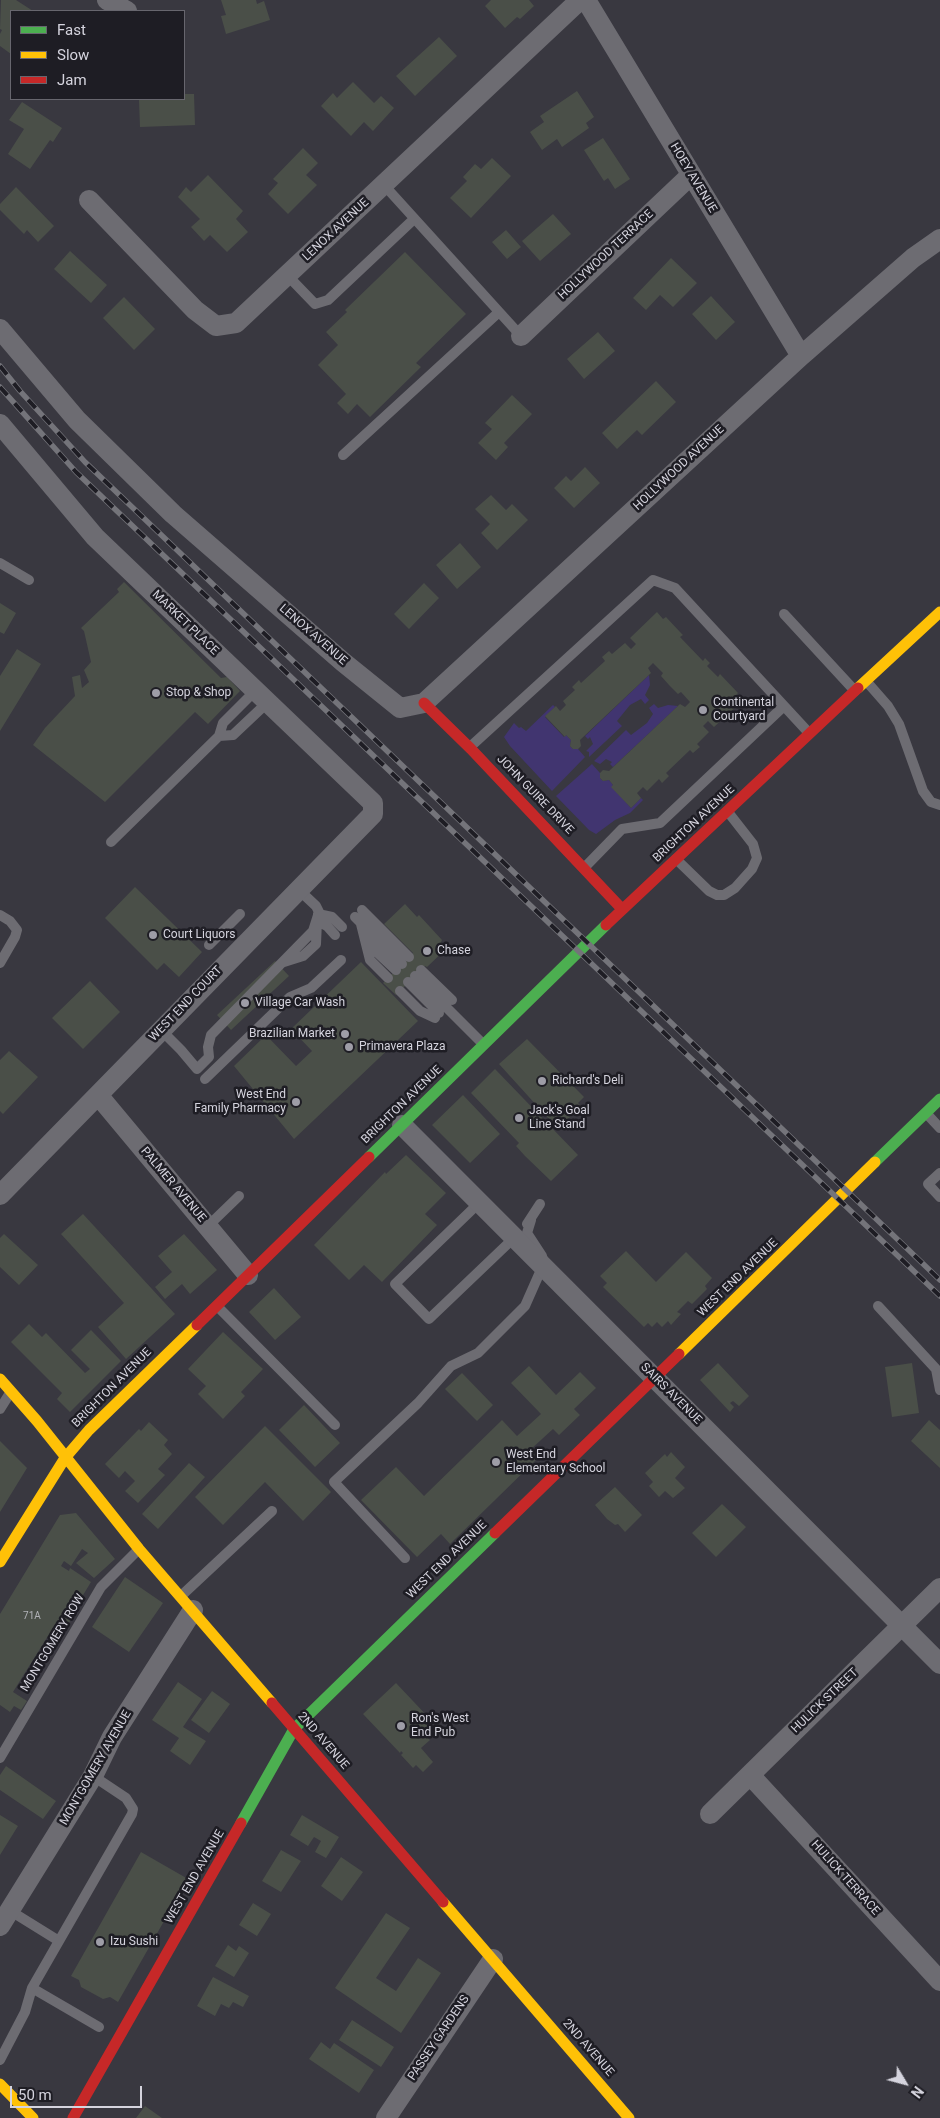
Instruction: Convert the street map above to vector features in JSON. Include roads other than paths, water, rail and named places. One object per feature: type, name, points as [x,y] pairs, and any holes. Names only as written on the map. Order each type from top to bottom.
[{"type":"street","points":[[107,0],[125,10]]},
{"type":"street","name":"LENOX AVENUE","points":[[90,200],[195,310],[216,326],[236,323],[580,0]]},
{"type":"street","name":"HOEY AVENUE","points":[[586,0],[801,356]]},
{"type":"street","name":"HOLLYWOOD TERRACE","points":[[521,336],[691,176]]},
{"type":"street","name":"HOLLYWOOD AVENUE","points":[[424,703],[801,356],[913,258],[940,239]]},
{"type":"street","name":"LENOX AVENUE","points":[[0,329],[77,420],[173,514],[342,662],[400,708],[424,703]]},
{"type":"street","name":"MARKET PLACE","points":[[0,424],[95,537],[373,803],[373,814]]},
{"type":"street","name":"BRIGHTON AVENUE","points":[[0,1562],[65,1458],[89,1430],[622,909],[940,612]]},
{"type":"street","name":"JOHN GUIRE DRIVE","points":[[424,703],[470,747],[622,909]]},
{"type":"street","name":"WEST END COURT","points":[[0,1195],[373,814]]},
{"type":"street","name":"PALMER AVENUE","points":[[98,1096],[248,1275]]},
{"type":"street","name":"WEST END AVENUE","points":[[73,2118],[294,1729],[654,1377],[839,1200],[940,1099]]},
{"type":"street","name":"SAIRS AVENUE","points":[[402,1125],[940,1664]]},
{"type":"street","name":"2ND AVENUE","points":[[0,1379],[37,1421],[139,1549],[630,2118]]},
{"type":"street","name":"HULICK STREET","points":[[710,1814],[940,1588]]},
{"type":"street","name":"MONTGOMERY AVENUE","points":[[3,1920],[93,1776],[112,1737],[187,1603]]},
{"type":"street","name":"HULICK TERRACE","points":[[750,1775],[940,1981]]},
{"type":"street","name":"PASSEY GARDENS","points":[[386,2118],[493,1959]]},
{"type":"street","points":[[0,2084],[32,2118]]},
{"type":"lane","points":[[384,185],[521,336]]},
{"type":"lane","points":[[287,275],[315,304],[328,300],[414,220]]},
{"type":"lane","points":[[343,455],[499,312]]},
{"type":"lane","points":[[0,563],[29,580]]},
{"type":"lane","points":[[470,747],[653,580],[675,588],[810,734]]},
{"type":"lane","points":[[784,614],[855,691]]},
{"type":"lane","points":[[866,681],[888,706],[899,724],[923,791],[931,802],[940,805]]},
{"type":"lane","points":[[219,736],[233,735],[262,696]]},
{"type":"lane","points":[[111,842],[219,736],[223,723],[262,696]]},
{"type":"lane","points":[[584,867],[622,829],[660,822],[784,706]]},
{"type":"lane","points":[[676,859],[709,891],[717,895],[724,896],[735,888],[752,869],[757,858],[753,844],[728,811]]},
{"type":"lane","points":[[218,1067],[209,1057],[208,1047],[211,1035],[305,940],[317,918],[316,906],[299,890]]},
{"type":"lane","points":[[209,945],[240,914]]},
{"type":"lane","points":[[0,915],[10,921],[17,930],[0,963]]},
{"type":"lane","points":[[366,941],[402,964],[359,916],[370,960],[388,978]]},
{"type":"lane","points":[[317,918],[332,917],[338,931]]},
{"type":"lane","points":[[205,1079],[290,997],[311,988],[341,960]]},
{"type":"lane","points":[[415,976],[443,1010],[485,1045]]},
{"type":"lane","points":[[400,990],[420,1011],[443,1010]]},
{"type":"lane","points":[[161,1030],[197,1069],[209,1057]]},
{"type":"lane","points":[[926,1113],[940,1128]]},
{"type":"lane","points":[[940,1173],[928,1184],[940,1197]]},
{"type":"lane","points":[[207,1227],[239,1196]]},
{"type":"lane","points":[[480,1202],[395,1284],[429,1319],[515,1238],[531,1220]]},
{"type":"lane","points":[[405,1558],[334,1482],[418,1403],[439,1377],[455,1364],[478,1353],[525,1306],[543,1266],[542,1256],[527,1233],[531,1220],[540,1204]]},
{"type":"lane","points":[[216,1305],[335,1425]]},
{"type":"lane","points":[[878,1306],[936,1369],[940,1390]]},
{"type":"lane","points":[[0,1409],[11,1392]]},
{"type":"lane","points":[[187,1603],[272,1511]]},
{"type":"lane","name":"MONTGOMERY ROW","points":[[0,1758],[101,1587],[139,1549]]},
{"type":"lane","points":[[0,2060],[25,2012],[32,1988],[132,1814],[132,1809],[126,1798],[93,1776]]},
{"type":"lane","points":[[3,1920],[59,1941]]},
{"type":"lane","points":[[32,1988],[99,2027]]},
{"type":"railway","points":[[0,366],[20,391],[85,462],[940,1280]]},
{"type":"railway","points":[[0,387],[76,472],[940,1296]]},
{"type":"place","name":"Stop & Shop","points":[[156,693]]},
{"type":"place","name":"Continental Courtyard","points":[[703,710]]},
{"type":"place","name":"Court Liquors","points":[[153,935]]},
{"type":"place","name":"Chase","points":[[427,951]]},
{"type":"place","name":"Village Car Wash","points":[[245,1003]]},
{"type":"place","name":"Brazilian Market","points":[[345,1034]]},
{"type":"place","name":"Primavera Plaza","points":[[349,1047]]},
{"type":"place","name":"Richard's Deli","points":[[542,1081]]},
{"type":"place","name":"West End Family Pharmacy","points":[[296,1102]]},
{"type":"place","name":"Jack's Goal Line Stand","points":[[519,1118]]},
{"type":"place","name":"West End Elementary School","points":[[496,1462]]},
{"type":"place","name":"Ron's West End Pub","points":[[401,1726]]},
{"type":"place","name":"Izu Sushi","points":[[100,1942]]}]
